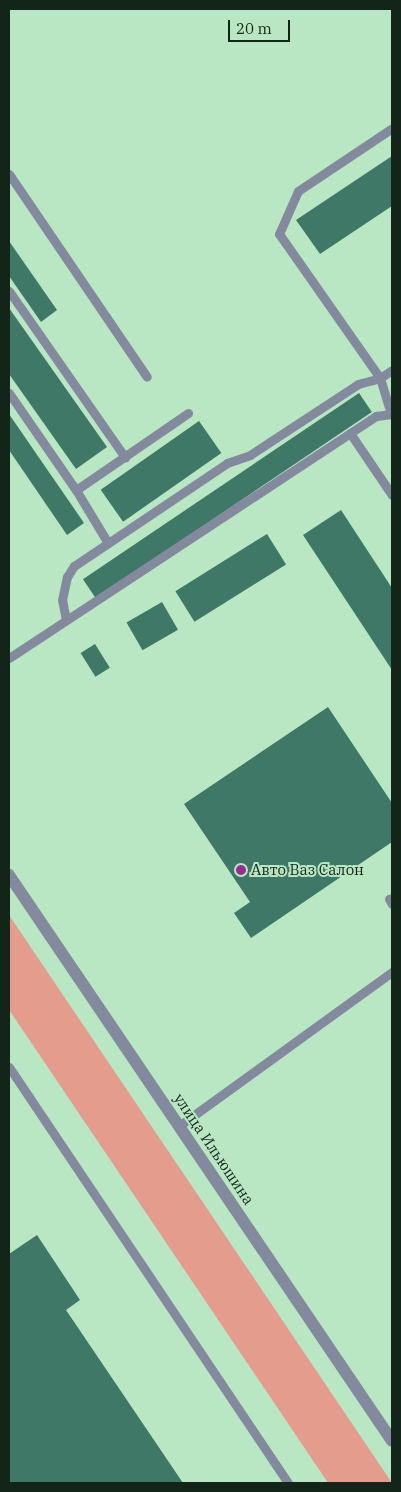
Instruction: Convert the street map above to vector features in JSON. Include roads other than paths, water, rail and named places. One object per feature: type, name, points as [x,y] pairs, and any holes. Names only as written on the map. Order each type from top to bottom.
[{"type":"street","name":"улица Ильюшина","points":[[9,875],[392,1441]]},
{"type":"lane","points":[[9,658],[376,416],[392,414],[380,378],[279,234],[298,191],[392,128]]},
{"type":"lane","points":[[9,174],[147,377]]},
{"type":"lane","points":[[9,291],[125,457]]},
{"type":"lane","points":[[66,620],[62,600],[67,577],[74,566],[227,463],[250,455],[358,384],[380,378],[392,370]]},
{"type":"lane","points":[[9,393],[76,490],[108,543]]},
{"type":"lane","points":[[76,490],[188,413]]},
{"type":"lane","points":[[350,433],[392,495]]},
{"type":"lane","points":[[392,898],[390,900],[392,904]]},
{"type":"lane","points":[[179,1126],[392,972]]},
{"type":"lane","points":[[9,1067],[288,1483]]},
{"type":"place","name":"Авто Ваз Салон","points":[[241,870]]}]
